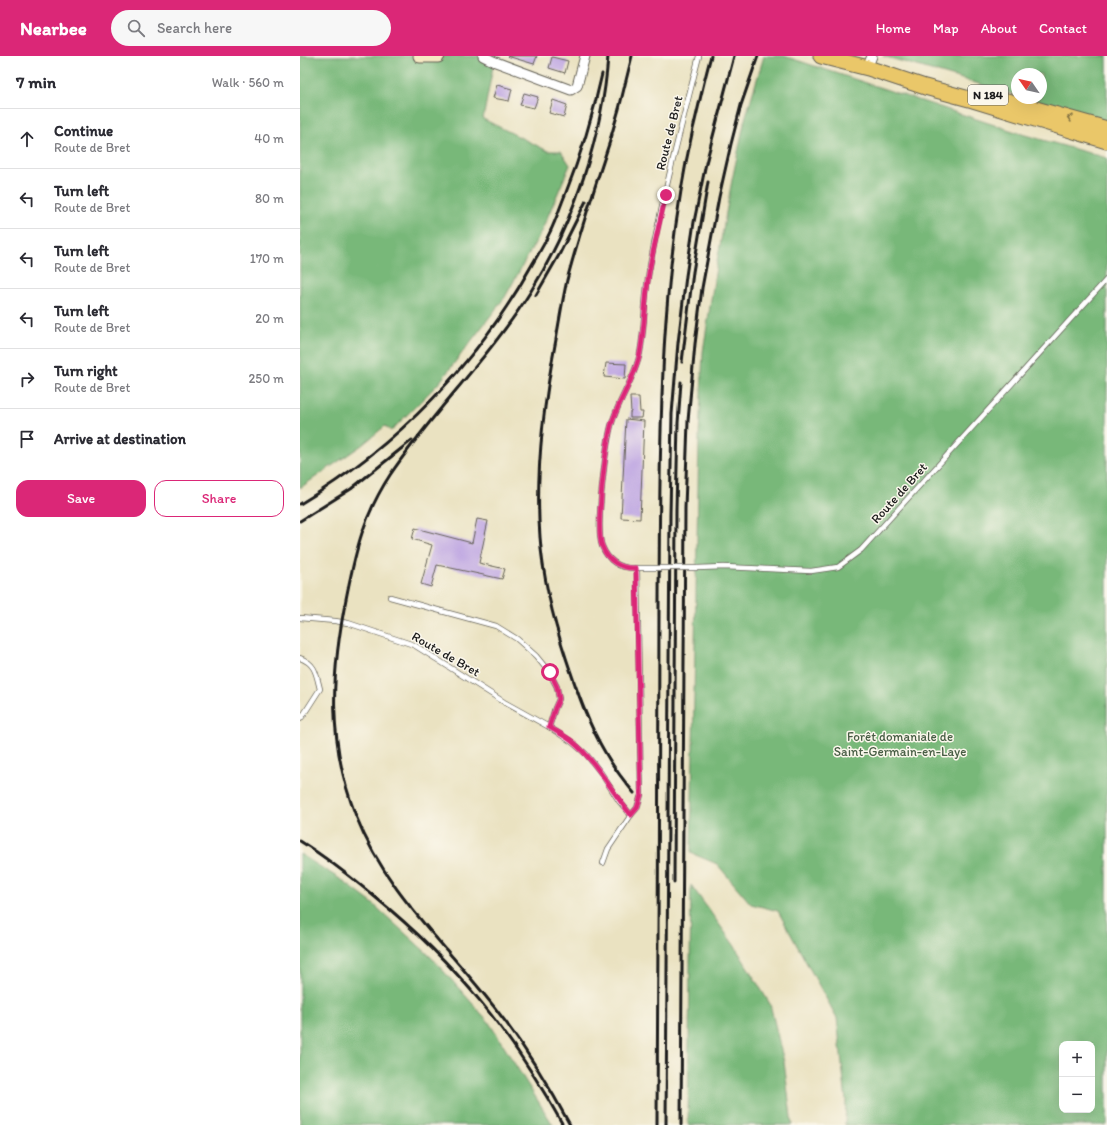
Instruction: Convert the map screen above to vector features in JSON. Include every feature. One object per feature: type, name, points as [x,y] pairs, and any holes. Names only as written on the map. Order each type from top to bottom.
[{"type":"main road","name":"N 184","points":[[821,56],[870,62],[925,88],[974,100],[1107,141]]},
{"type":"main road","name":"N 184","points":[[852,56],[1107,129]]},
{"type":"street","points":[[420,56],[438,56]]},
{"type":"street","points":[[483,56],[572,90],[577,86],[585,56]]},
{"type":"lane","name":"Route de Bret","points":[[699,56],[671,169],[649,273],[640,354],[635,370],[616,409],[611,426],[607,450],[599,525],[601,544],[607,557],[616,565],[628,568],[724,567],[811,571],[838,567],[862,550],[1107,280]]},
{"type":"lane","points":[[603,863],[608,849],[637,808],[641,795],[636,568]]},
{"type":"lane","points":[[390,597],[496,626],[517,639],[536,656],[550,672],[557,687],[559,699],[549,727]]},
{"type":"lane","name":"Route de Bret","points":[[300,618],[346,623],[414,645],[504,702],[549,727],[572,742],[586,754],[631,815]]},
{"type":"lane","points":[[300,658],[308,661],[316,672],[320,689],[300,718]]},
{"type":"green space","points":[[300,56],[495,56],[483,119],[548,151],[561,151],[570,165],[541,232],[505,297],[439,383],[391,431],[385,426],[362,445],[300,488]]},
{"type":"green space","name":"Forêt domaniale de Saint-Germain-en-Laye","points":[[764,56],[784,56],[1025,135],[1107,158],[1107,1125],[845,1125],[846,1101],[837,1018],[778,911],[751,904],[717,864],[691,853],[699,436],[703,352],[716,267],[745,119]]},
{"type":"green space","points":[[883,56],[1107,56],[1107,121],[1047,104],[1047,68],[1011,68],[1011,93]]},
{"type":"green space","points":[[300,854],[340,879],[372,903],[431,957],[488,1021],[553,1125],[300,1125]]},
{"type":"green space","points":[[691,885],[734,945],[770,1004],[784,1062],[792,1125],[688,1125]]},
{"type":"building","points":[[507,56],[537,56],[534,64]]},
{"type":"building","points":[[552,57],[568,61],[565,73],[549,68]]},
{"type":"building","points":[[497,85],[512,89],[509,101],[493,98]]},
{"type":"building","points":[[524,93],[538,97],[534,108],[520,105]]},
{"type":"building","points":[[553,100],[567,105],[564,117],[549,113]]},
{"type":"building","points":[[606,363],[626,364],[625,379],[604,377]]},
{"type":"building","points":[[630,397],[639,397],[640,412],[643,412],[642,418],[630,418]]},
{"type":"building","points":[[626,419],[644,421],[640,519],[621,518]]},
{"type":"building","points":[[477,519],[488,521],[479,563],[505,569],[502,579],[437,565],[431,587],[421,584],[432,545],[412,539],[415,528],[472,543]]},
{"type":"railway","points":[[570,1125],[551,1090],[519,1040],[483,993],[412,909],[396,888],[368,842],[356,816],[340,761],[336,734],[335,679],[347,594],[354,562],[367,518],[390,475],[424,429],[498,339],[531,291],[546,265],[573,208],[593,147],[600,117],[608,56]]},
{"type":"railway","points":[[610,140],[632,56]]},
{"type":"railway","points":[[657,1125],[659,543],[663,364],[673,246],[682,187],[693,129],[711,56]]},
{"type":"railway","points":[[666,1125],[672,414],[678,343],[694,222],[706,163],[734,56]]},
{"type":"railway","points":[[681,1125],[685,508],[688,421],[702,288],[719,197],[741,105],[758,56]]},
{"type":"railway","points":[[300,504],[336,481],[370,456],[402,429],[461,368],[487,335],[511,300],[542,248],[552,227],[571,180],[591,120],[602,74]]},
{"type":"railway","points":[[612,135],[577,243],[567,280],[551,369],[541,441],[539,465],[539,513],[541,553],[549,599],[570,670],[583,707],[600,743],[609,759],[634,793]]},
{"type":"railway","points":[[682,362],[693,272],[708,182]]},
{"type":"railway","points":[[536,295],[559,255],[586,201]]},
{"type":"railway","points":[[674,882],[676,510],[678,423],[681,382]]},
{"type":"railway","points":[[300,521],[351,489],[412,440]]},
{"type":"railway","points":[[300,841],[339,868],[405,922],[457,974],[503,1030],[524,1060],[563,1125]]},
{"type":"route","points":[[550,672],[557,687],[559,699],[549,727],[572,742],[586,754],[631,815],[637,808],[641,795],[636,568],[616,565],[607,557],[601,544],[599,525],[602,488],[611,426],[616,409],[635,370],[640,354],[649,273],[666,195]]}]
